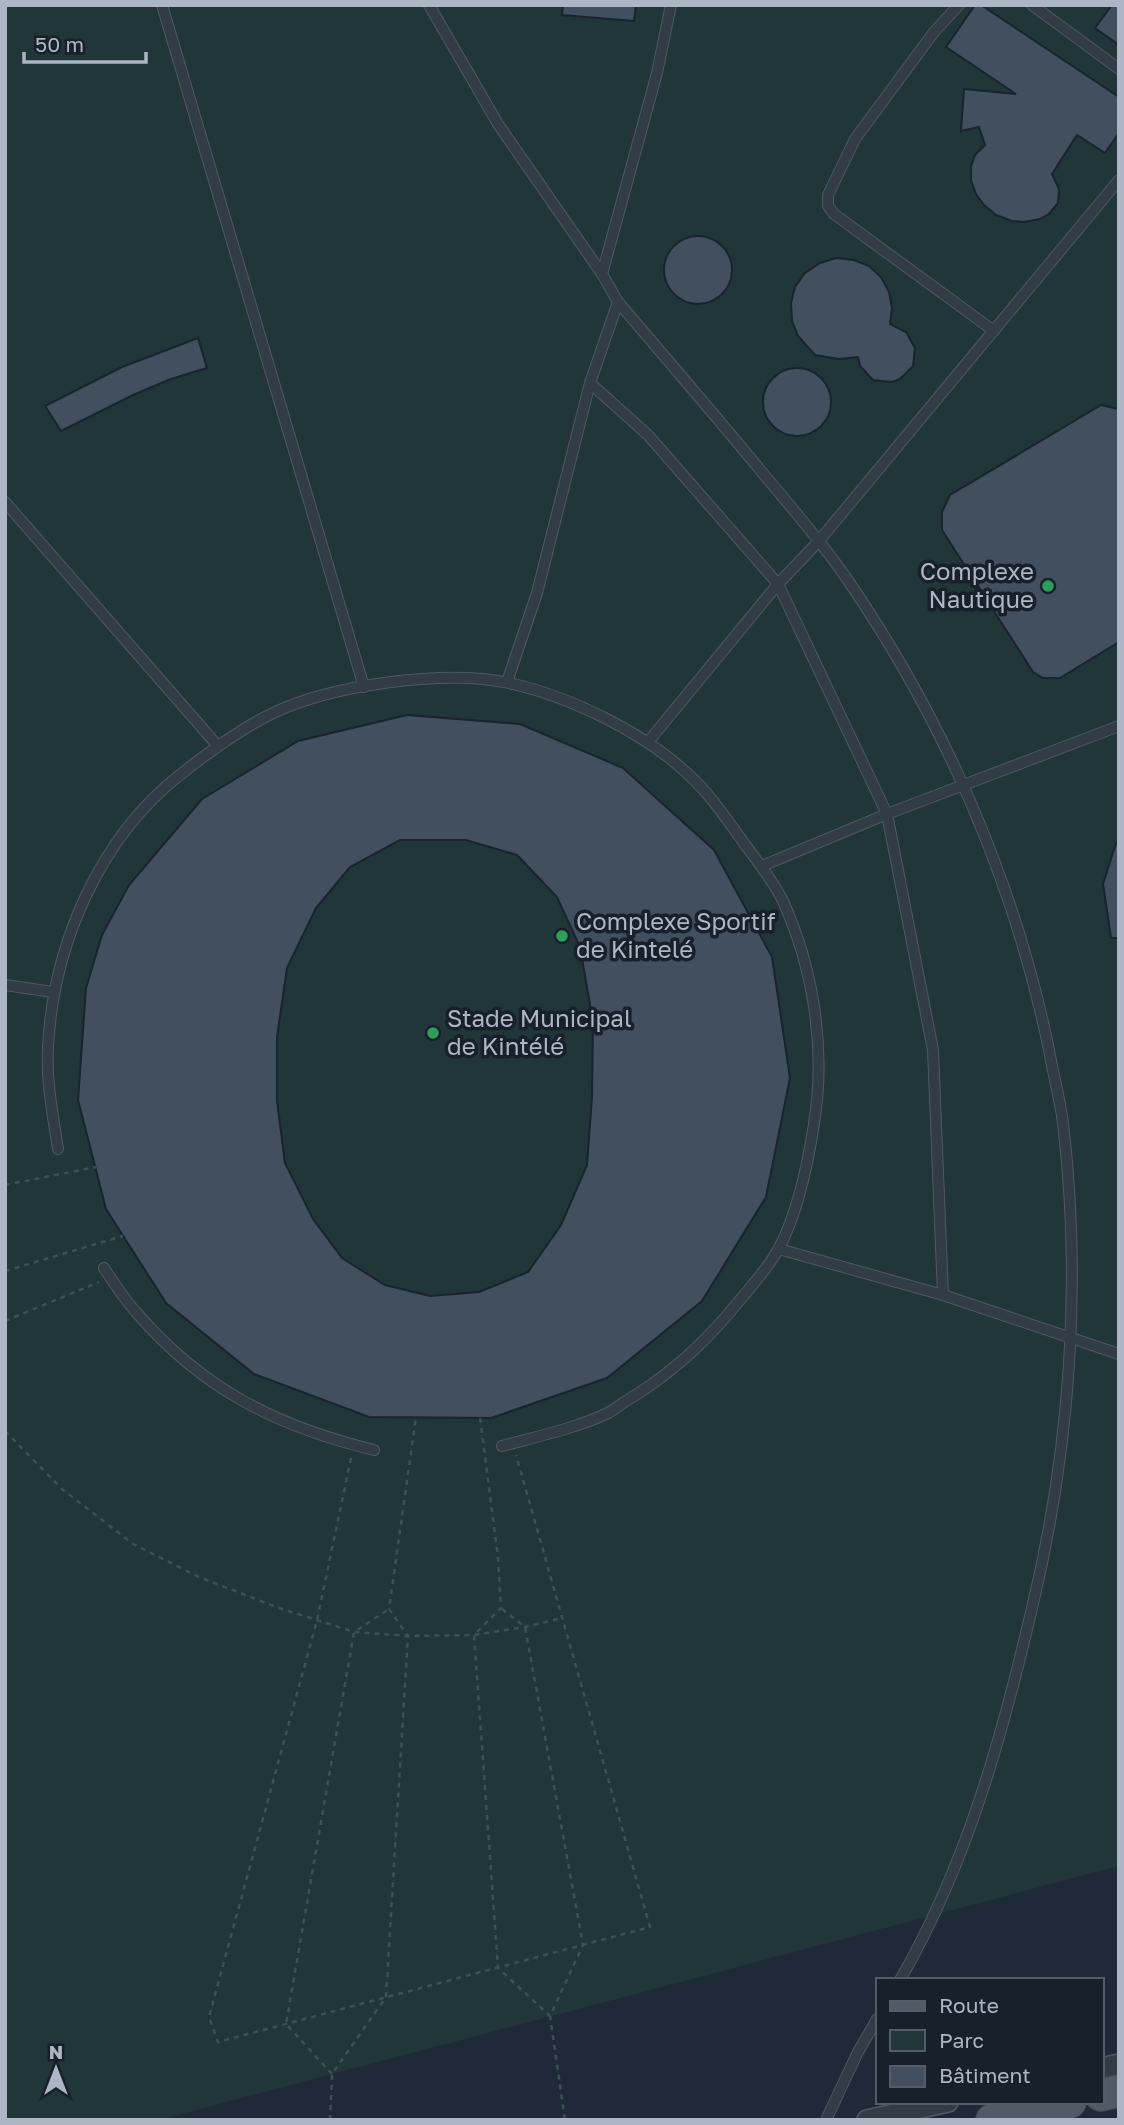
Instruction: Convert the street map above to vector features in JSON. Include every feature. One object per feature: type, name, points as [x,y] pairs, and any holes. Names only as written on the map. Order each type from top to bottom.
[{"type":"main road","points":[[992,2120],[1061,2104]]},
{"type":"street","points":[[867,2120],[939,2104]]},
{"type":"lane","points":[[162,5],[364,687]]},
{"type":"lane","points":[[429,5],[498,124],[603,274],[618,302],[846,577],[898,660],[943,745],[985,836],[1014,913],[1042,1018],[1062,1119],[1072,1223],[1071,1339],[1048,1541],[1016,1677],[989,1774],[956,1869],[901,1978]]},
{"type":"lane","points":[[603,274],[657,73],[671,5]]},
{"type":"lane","points":[[959,5],[934,32],[856,139],[828,195],[828,206],[834,214],[994,331]]},
{"type":"lane","points":[[1032,5],[1119,69]]},
{"type":"lane","points":[[648,742],[1119,180]]},
{"type":"lane","points":[[507,682],[537,593],[590,383],[618,302]]},
{"type":"lane","points":[[590,383],[648,435],[778,584],[887,814],[933,1050],[943,1295]]},
{"type":"lane","points":[[5,502],[217,745]]},
{"type":"lane","points":[[58,1149],[47,1053],[53,992],[71,934],[91,884],[106,859],[144,809],[168,784],[217,745],[274,713],[315,697],[421,679],[507,682],[559,699],[648,742],[687,774],[717,805],[762,866],[780,897],[801,948],[813,1001],[819,1056],[818,1100],[811,1143],[799,1194],[779,1248],[715,1331],[674,1370],[607,1413],[507,1445]]},
{"type":"lane","points":[[762,866],[887,814],[1119,726]]},
{"type":"lane","points":[[5,985],[53,992]]},
{"type":"lane","points":[[779,1248],[943,1295],[1119,1354]]},
{"type":"lane","points":[[104,1268],[134,1311],[200,1375],[236,1398],[303,1430],[374,1450]]},
{"type":"lane","points":[[826,2120],[857,2054],[876,2022]]},
{"type":"path","points":[[5,1185],[96,1167]]},
{"type":"path","points":[[5,1272],[123,1236]]},
{"type":"path","points":[[5,1321],[111,1278]]},
{"type":"path","points":[[330,2120],[332,2074],[386,1997],[408,1636],[389,1609],[416,1417]]},
{"type":"path","points":[[480,1418],[498,1557],[501,1608],[525,1628],[583,1945],[550,2017],[565,2120]]},
{"type":"path","points":[[5,1431],[62,1489],[133,1544],[199,1577],[317,1620],[354,1632],[408,1636],[474,1635],[525,1628],[563,1617]]},
{"type":"path","points":[[354,1445],[317,1620],[209,2017],[218,2042],[650,1927],[563,1617],[507,1445]]},
{"type":"path","points":[[501,1608],[474,1635],[498,1968],[550,2017]]},
{"type":"path","points":[[286,2024],[354,1632],[389,1609]]},
{"type":"path","points":[[286,2024],[332,2074]]},
{"type":"green space","name":"Complexe Sportif de Kintelé","points":[[5,5],[1119,5],[1119,1866],[159,2120],[5,2120]]},
{"type":"building","points":[[563,5],[636,5],[634,21],[562,15]]},
{"type":"building","points":[[975,5],[981,5],[1119,97],[1119,133],[1105,153],[1077,135],[1052,174],[1059,189],[1058,203],[1049,214],[1040,219],[1012,221],[996,215],[976,194],[971,180],[971,166],[975,155],[985,145],[979,127],[961,131],[964,89],[1016,94],[946,47]]},
{"type":"building","points":[[1112,5],[1119,5],[1119,45],[1095,28]]},
{"type":"building","points":[[698,236],[711,239],[722,246],[729,257],[732,270],[729,283],[722,294],[711,301],[698,304],[685,301],[674,294],[667,283],[664,270],[667,257],[674,246],[685,239]]},
{"type":"building","points":[[836,258],[854,260],[869,266],[881,277],[889,292],[892,308],[890,324],[906,332],[915,348],[913,366],[900,379],[892,382],[873,380],[860,366],[858,357],[839,359],[815,355],[798,336],[792,321],[791,303],[795,287],[805,273],[820,263]]},
{"type":"building","points":[[198,338],[207,368],[133,395],[61,431],[45,406],[122,367]]},
{"type":"building","points":[[797,368],[810,371],[821,378],[828,389],[831,402],[828,415],[821,426],[810,433],[797,436],[784,433],[773,426],[766,415],[763,402],[766,389],[773,378],[784,371]]},
{"type":"building","name":"Complexe Nautique","points":[[1101,405],[1119,409],[1119,642],[1060,678],[1043,678],[1033,672],[942,530],[942,512],[950,495]]},
{"type":"building","name":"Stade Municipal de Kintélé","points":[[407,715],[520,724],[623,768],[714,850],[772,957],[790,1078],[766,1197],[702,1301],[607,1378],[491,1418],[369,1417],[254,1374],[166,1303],[106,1209],[78,1100],[86,988],[102,935],[129,885],[202,799],[298,741]],"holes":[[[400,840],[466,840],[517,855],[557,897],[580,947],[593,1022],[592,1097],[587,1165],[561,1225],[528,1272],[479,1292],[430,1296],[385,1285],[342,1258],[313,1219],[285,1163],[277,1101],[277,1037],[287,968],[316,908],[350,867]]]},
{"type":"building","points":[[1116,843],[1119,844],[1119,938],[1111,938],[1103,884]]},
{"type":"place","name":"Complexe Nautique","points":[[1048,586]]},
{"type":"place","name":"Complexe Sportif de Kintelé","points":[[562,936]]},
{"type":"place","name":"Stade Municipal de Kintélé","points":[[433,1033]]}]
